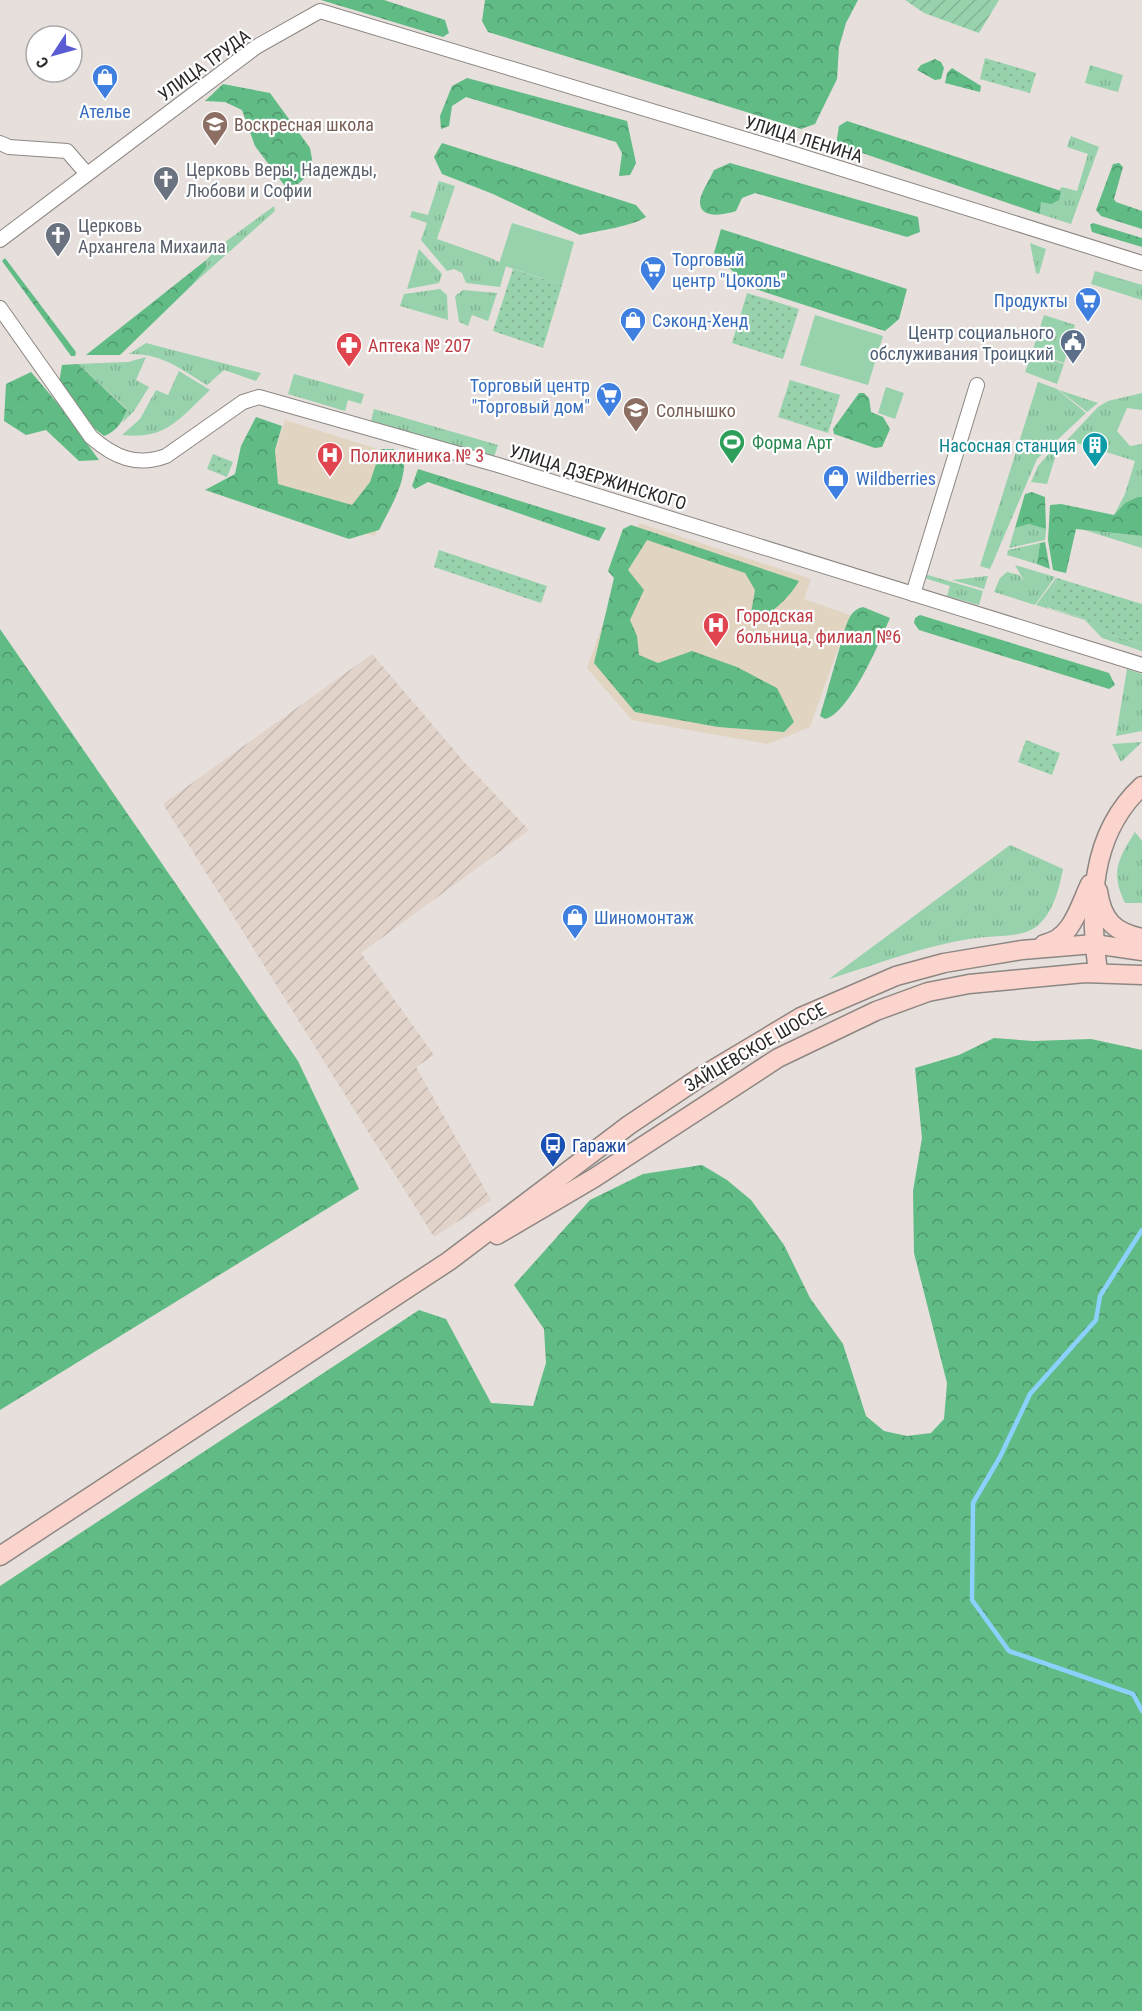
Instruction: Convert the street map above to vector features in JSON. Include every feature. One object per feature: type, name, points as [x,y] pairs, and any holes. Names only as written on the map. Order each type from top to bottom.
[{"type":"main road","points":[[1098,972],[1092,901],[1096,871],[1106,838],[1116,819],[1142,786]]},
{"type":"main road","points":[[1096,871],[1100,903],[1110,922],[1119,931],[1142,938]]},
{"type":"main road","points":[[1022,950],[1056,942],[1064,935],[1096,871]]},
{"type":"main road","points":[[969,984],[1058,965],[1094,944]]},
{"type":"main road","name":"ЗАЙЦЕВСКОЕ ШОССЕ","points":[[450,1260],[629,1125],[726,1061],[801,1017],[849,994],[907,973],[944,963],[1022,950],[1094,944],[1142,951]]},
{"type":"main road","name":"ЗАЙЦЕВСКОЕ ШОССЕ","points":[[450,1260],[594,1178],[796,1048],[905,1000],[969,984],[1098,972],[1142,975]]},
{"type":"main road","points":[[0,1556],[450,1260]]},
{"type":"street","name":"УЛИЦА ТРУДА","points":[[0,240],[256,47],[320,11],[455,52]]},
{"type":"street","name":"УЛИЦА ЛЕНИНА","points":[[455,52],[1142,262]]},
{"type":"street","points":[[0,143],[9,147],[67,151],[87,174]]},
{"type":"street","name":"УЛИЦА ДЗЕРЖИНСКОГО","points":[[0,308],[91,437],[109,452],[128,460],[155,460],[166,456],[243,402],[259,397],[498,465],[1142,665]]},
{"type":"street","points":[[913,594],[977,385]]},
{"type":"shaded area","name":"Поликлиника № 3","points":[[285,420],[400,456],[375,536],[260,500]]},
{"type":"shaded area","name":"Городская больница, филиал №6","points":[[639,523],[811,579],[804,599],[850,615],[810,727],[768,744],[632,720],[587,668]]},
{"type":"shaded area","points":[[372,654],[466,764],[529,830],[361,953],[434,1055],[416,1067],[491,1200],[434,1237],[163,804]]},
{"type":"green space","points":[[321,0],[384,0],[445,20],[449,33],[443,37]]},
{"type":"green space","points":[[485,0],[858,0],[846,23],[839,47],[837,79],[815,124],[801,129],[488,32],[482,21]]},
{"type":"green space","points":[[905,0],[999,0],[979,33],[924,13]]},
{"type":"green space","points":[[985,58],[1036,73],[1030,93],[980,79]]},
{"type":"green space","points":[[935,59],[941,62],[944,68],[941,79],[935,80],[917,70],[921,65]]},
{"type":"green space","points":[[1090,65],[1123,75],[1118,92],[1085,83]]},
{"type":"green space","points":[[952,68],[981,86],[980,92],[945,83],[947,73]]},
{"type":"green space","points":[[467,78],[627,121],[636,163],[630,175],[619,176],[622,153],[616,142],[466,97],[452,106],[449,126],[441,129],[440,116],[452,86]]},
{"type":"green space","points":[[223,84],[270,93],[310,148],[314,170],[298,184],[285,186],[255,146],[242,110],[225,102],[205,101]]},
{"type":"green space","points":[[847,121],[1061,191],[1059,200],[1051,204],[1041,202],[1040,214],[836,144],[839,126]]},
{"type":"green space","points":[[1071,136],[1099,147],[1071,224],[1040,214],[1041,202],[1061,191],[1059,190],[1062,187],[1077,191],[1088,154],[1067,147]]},
{"type":"green space","points":[[442,143],[636,205],[646,217],[624,226],[580,235],[493,194],[442,174],[434,157]]},
{"type":"green space","points":[[730,163],[918,217],[920,232],[907,237],[755,193],[742,198],[736,211],[709,214],[701,207],[702,194],[714,170]]},
{"type":"green space","points":[[1119,163],[1123,167],[1114,199],[1116,202],[1142,211],[1142,229],[1101,216],[1096,210],[1113,164]]},
{"type":"green space","points":[[439,181],[455,186],[437,239],[491,258],[506,266],[500,287],[466,283],[462,273],[454,269],[447,271],[421,240],[427,223],[410,217],[412,211],[428,215]]},
{"type":"green space","points":[[274,206],[275,211],[192,285],[207,267],[205,261],[221,245]]},
{"type":"green space","points":[[512,223],[574,242],[562,285],[499,264]]},
{"type":"green space","points":[[1093,223],[1142,238],[1142,247],[1092,232],[1090,225]]},
{"type":"green space","points":[[721,229],[907,289],[899,319],[885,331],[749,287],[714,253]]},
{"type":"green space","points":[[1030,243],[1046,249],[1039,274],[1036,273]]},
{"type":"green space","points":[[419,249],[442,274],[439,283],[407,289]]},
{"type":"green space","points":[[5,258],[76,352],[75,356],[71,356],[2,261]]},
{"type":"green space","points":[[205,261],[207,267],[192,285],[120,355],[86,355]]},
{"type":"green space","points":[[513,269],[562,285],[543,348],[493,331]]},
{"type":"green space","points":[[1095,271],[1142,285],[1142,300],[1091,284]]},
{"type":"green space","points":[[440,289],[447,295],[448,320],[400,306],[404,294]]},
{"type":"green space","points":[[463,290],[497,293],[488,321],[472,315],[468,326],[459,322],[455,296]]},
{"type":"green space","points":[[747,293],[799,309],[783,359],[732,343]]},
{"type":"green space","points":[[815,315],[883,336],[868,385],[800,365]]},
{"type":"green space","points":[[1044,315],[1075,325],[1064,363],[1032,352]]},
{"type":"green space","points":[[146,343],[261,373],[256,381],[224,370],[207,385],[161,359],[129,354]]},
{"type":"green space","points":[[1032,353],[1064,364],[1057,384],[1025,372]]},
{"type":"green space","points":[[146,357],[136,380],[149,387],[134,411],[122,423],[127,409],[78,364],[128,362]]},
{"type":"green space","points":[[78,364],[127,410],[119,426],[104,436],[89,424],[59,383],[62,365]]},
{"type":"green space","points":[[179,371],[210,390],[172,425],[151,434],[122,435],[140,419],[156,390],[168,395]]},
{"type":"green space","points":[[31,372],[59,405],[99,460],[79,461],[46,430],[26,435],[4,421],[6,384]]},
{"type":"green space","points":[[294,374],[364,394],[361,404],[348,400],[345,411],[288,394]]},
{"type":"green space","points":[[790,380],[840,395],[828,433],[778,417]]},
{"type":"green space","points":[[1038,382],[1057,389],[1086,413],[1037,459],[990,569],[980,566]]},
{"type":"green space","points":[[886,387],[904,393],[895,419],[878,413]]},
{"type":"green space","points":[[1059,390],[1098,403],[1087,412]]},
{"type":"green space","points":[[859,393],[864,393],[869,398],[871,412],[883,417],[890,429],[882,447],[875,448],[834,434],[833,429]]},
{"type":"green space","points":[[1142,393],[1142,410],[1127,408],[1117,431],[1130,446],[1142,444],[1142,497],[1125,503],[1114,515],[1125,494],[1135,461],[1067,440],[1098,407],[1108,401]]},
{"type":"green space","points":[[374,409],[498,445],[494,457],[371,421]]},
{"type":"green space","points":[[256,417],[282,426],[275,450],[278,484],[352,505],[370,482],[381,449],[393,449],[404,454],[401,484],[379,530],[349,539],[205,490],[235,474],[241,446]]},
{"type":"green space","points":[[1060,441],[1047,484],[1031,482],[1038,466]]},
{"type":"green space","points":[[213,454],[233,462],[227,477],[207,469]]},
{"type":"green space","points":[[418,469],[606,528],[599,541],[428,482],[415,489],[412,486]]},
{"type":"green space","points":[[1032,492],[1045,497],[1046,529],[1029,524],[1015,528],[1025,494]]},
{"type":"green space","points":[[1142,497],[1142,536],[1076,529],[1066,573],[1053,570],[1048,540],[1050,505],[1061,504],[1114,515],[1125,503]]},
{"type":"green space","points":[[1029,524],[1046,529],[1045,540],[1009,548],[1015,528]]},
{"type":"green space","points":[[631,525],[799,581],[781,604],[757,619],[751,613],[755,590],[745,573],[647,540],[628,570],[644,590],[630,620],[637,636],[639,655],[658,663],[692,651],[737,667],[777,688],[794,722],[784,732],[718,727],[635,712],[594,663],[614,578],[608,571],[623,529]]},
{"type":"green space","points":[[1084,530],[1142,536],[1142,548]]},
{"type":"green space","points":[[1045,542],[1050,569],[1037,564],[1040,543]]},
{"type":"green space","points":[[1040,543],[1037,564],[1007,555],[1008,550]]},
{"type":"green space","points":[[439,550],[547,586],[541,603],[434,567]]},
{"type":"green space","points":[[1015,565],[1055,577],[1035,605],[994,592],[1000,578],[1007,572],[1019,575],[1024,581]]},
{"type":"green space","points":[[921,573],[983,591],[979,605],[947,596],[950,586],[921,577]]},
{"type":"green space","points":[[988,576],[984,589],[952,580]]},
{"type":"green space","points":[[1057,577],[1047,608],[1086,619],[1104,633],[1142,644],[1142,651],[1102,638],[1085,620],[1036,605]]},
{"type":"green space","points":[[1057,578],[1142,604],[1142,644],[1104,633],[1086,619],[1047,607]]},
{"type":"green space","points":[[863,607],[890,618],[854,690],[835,714],[825,719],[820,716],[845,629],[853,612]]},
{"type":"green space","points":[[920,615],[1109,673],[1115,685],[1109,689],[919,630],[914,623],[915,618]]},
{"type":"green space","points":[[0,629],[298,1061],[359,1189],[0,1410]]},
{"type":"green space","points":[[1127,669],[1142,674],[1142,731],[1116,736]]},
{"type":"green space","points":[[1026,740],[1060,753],[1052,775],[1018,762]]},
{"type":"green space","points":[[1142,742],[1121,762],[1112,744]]},
{"type":"green space","points":[[1135,832],[1142,841],[1142,903],[1125,903],[1118,883],[1118,866]]},
{"type":"green space","points":[[1010,845],[1063,869],[1051,908],[1036,927],[1019,934],[946,943],[829,979]]},
{"type":"green space","points":[[994,1038],[1033,1041],[1091,1039],[1142,1050],[1142,2011],[0,2011],[0,1586],[419,1310],[446,1319],[491,1403],[533,1406],[546,1363],[544,1329],[514,1285],[590,1200],[643,1174],[702,1165],[727,1180],[751,1200],[784,1245],[810,1298],[843,1344],[866,1416],[884,1431],[907,1436],[931,1433],[944,1419],[947,1383],[914,1253],[913,1191],[922,1138],[915,1068],[959,1055]]},
{"type":"waterway","points":[[1142,1230],[1100,1296],[1096,1320],[1030,1394],[1000,1457],[973,1503],[972,1600],[1009,1651],[1133,1694],[1142,1711]]},
{"type":"place","name":"Ателье","points":[[105,100]]},
{"type":"place","name":"Воскресная школа","points":[[215,147]]},
{"type":"place","name":"Церковь Веры, Надежды, Любови и Софии","points":[[166,202]]},
{"type":"place","name":"Церковь Архангела Михаила","points":[[58,258]]},
{"type":"place","name":"Торговый центр \"Цоколь\"","points":[[653,292]]},
{"type":"place","name":"Продукты","points":[[1088,323]]},
{"type":"place","name":"Сэконд-Хенд","points":[[633,343]]},
{"type":"place","name":"Центр социального обслуживания Троицкий","points":[[1073,365]]},
{"type":"place","name":"Аптека № 207","points":[[349,368]]},
{"type":"place","name":"Торговый центр \"Торговый дом\"","points":[[609,418]]},
{"type":"place","name":"Солнышко","points":[[636,433]]},
{"type":"place","name":"Форма Арт","points":[[732,465]]},
{"type":"place","name":"Насосная станция","points":[[1095,468]]},
{"type":"place","name":"Поликлиника № 3","points":[[330,478]]},
{"type":"place","name":"Wildberries","points":[[836,501]]},
{"type":"place","name":"Городская больница, филиал №6","points":[[716,648]]},
{"type":"place","name":"Шиномонтаж","points":[[575,940]]},
{"type":"place","name":"Гаражи","points":[[553,1168]]}]
